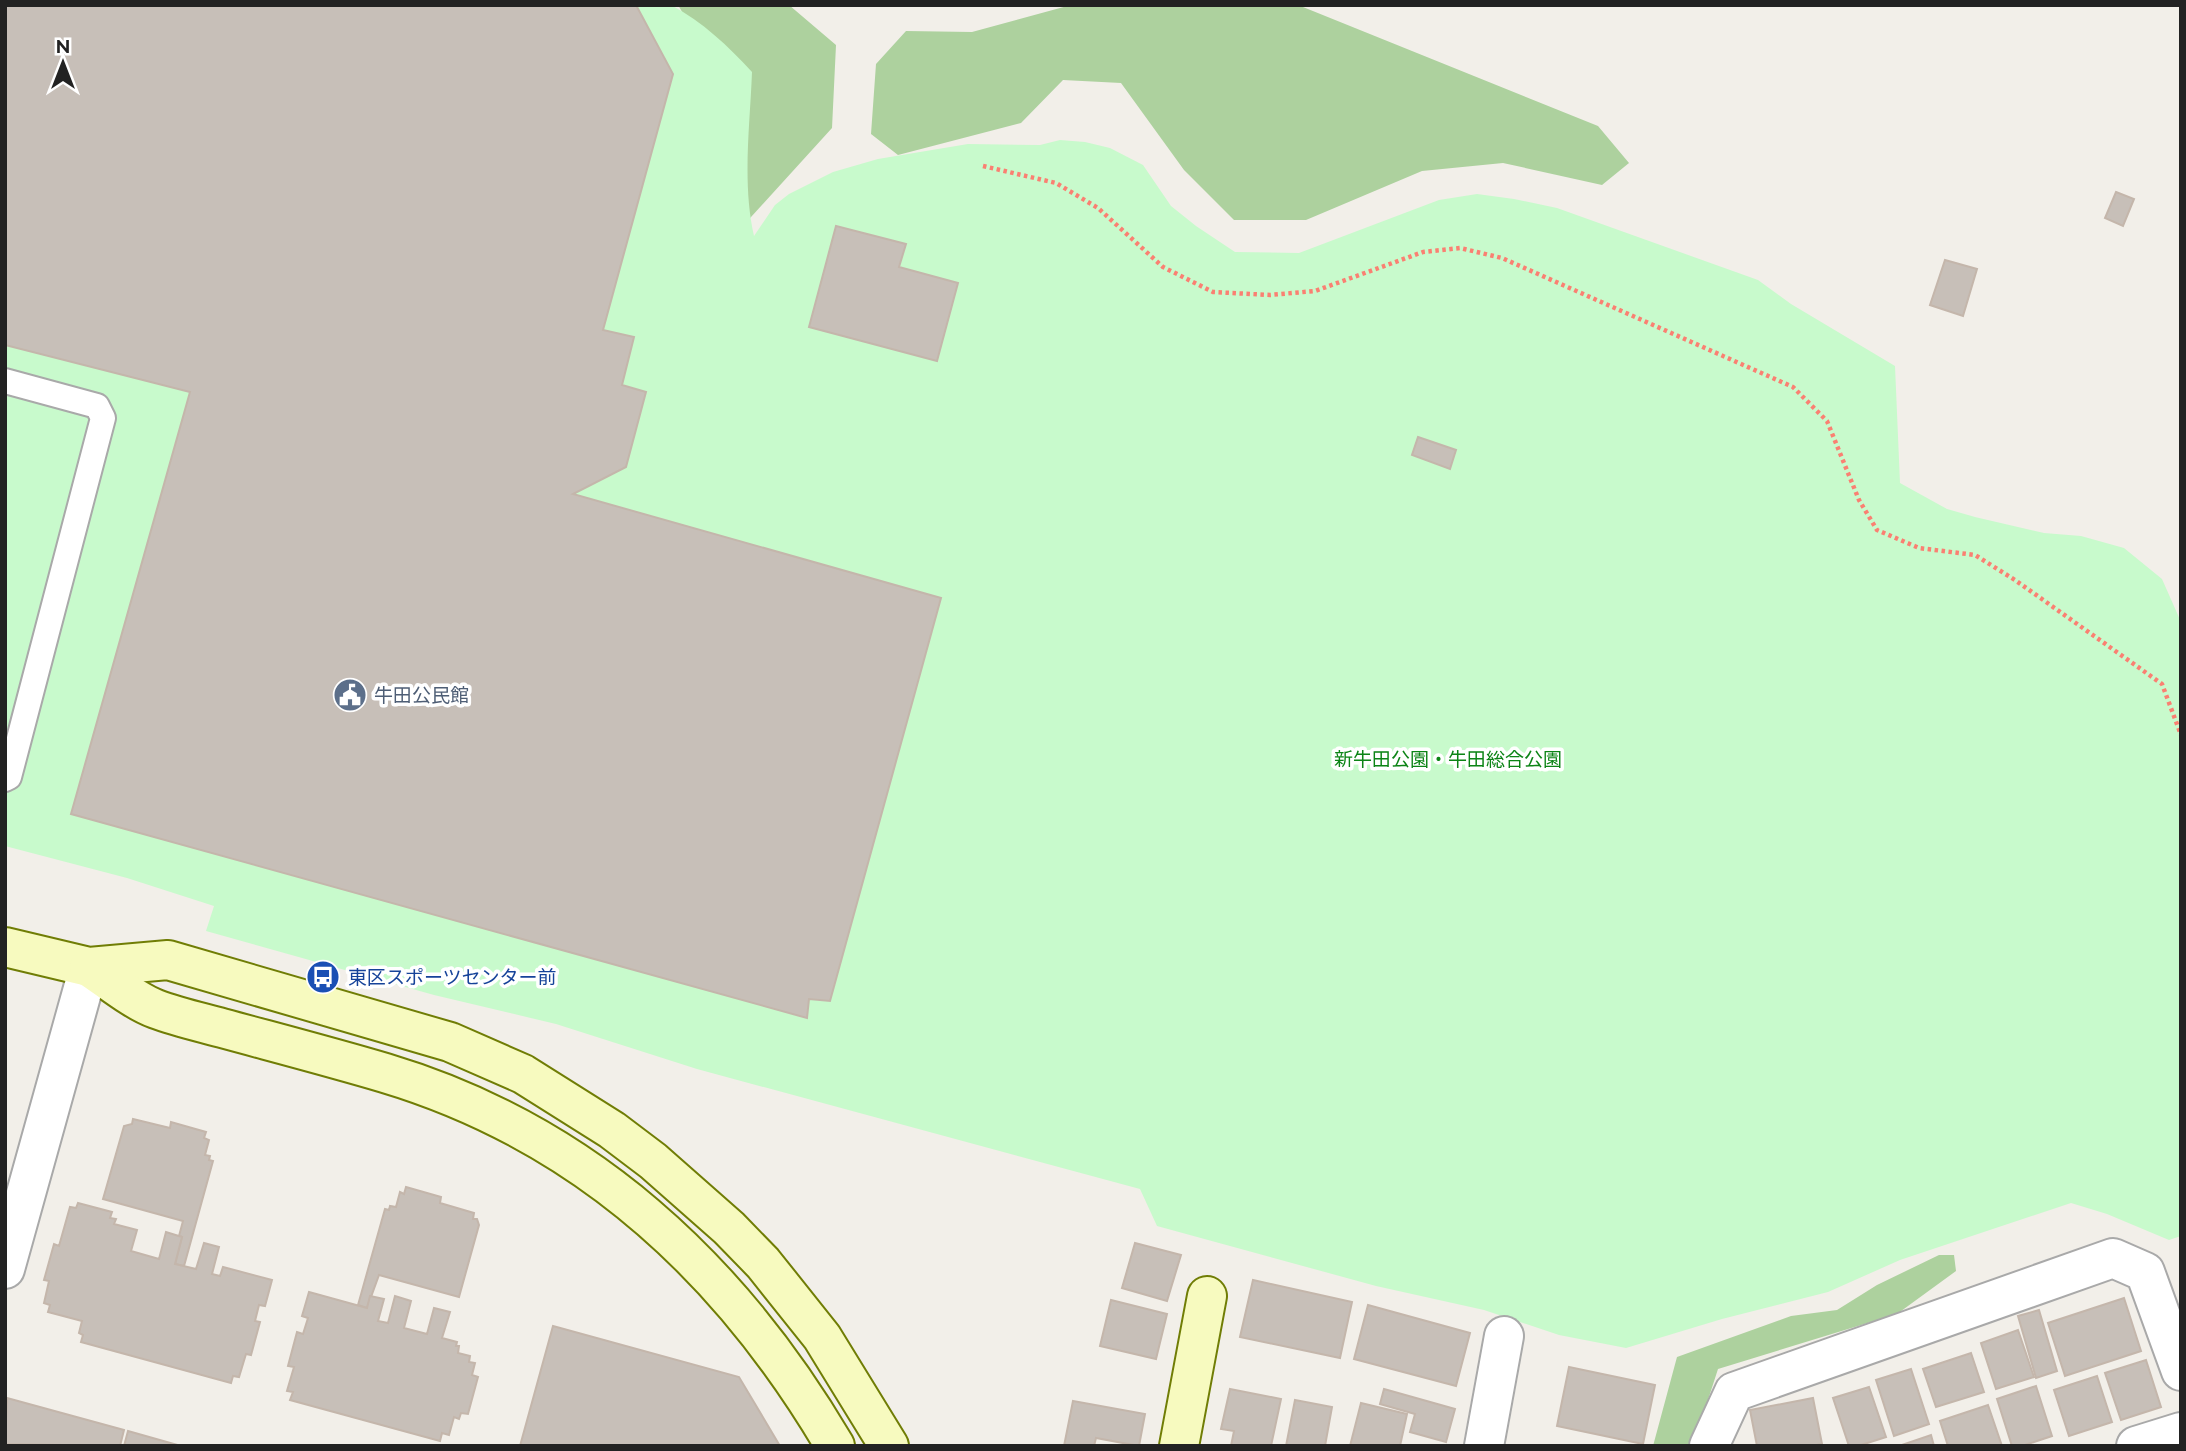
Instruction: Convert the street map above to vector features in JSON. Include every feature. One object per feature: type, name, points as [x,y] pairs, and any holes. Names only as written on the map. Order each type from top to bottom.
[{"type":"street","points":[[5,947],[89,967],[168,960],[450,1042],[523,1074],[612,1130],[663,1170],[694,1195],[762,1263],[822,1337],[889,1446]]},
{"type":"street","points":[[5,1269],[89,967]]},
{"type":"street","points":[[89,967],[153,1008],[431,1088],[513,1126],[589,1171],[657,1225],[719,1285],[776,1355],[810,1403],[835,1446]]},
{"type":"street","points":[[1709,1446],[1734,1392],[2113,1258],[2144,1272],[2181,1371]]},
{"type":"street","points":[[1180,1446],[1206,1296]]},
{"type":"street","points":[[1484,1446],[1504,1336]]},
{"type":"street","points":[[2136,1446],[2181,1432]]},
{"type":"lane","points":[[5,381],[97,406],[103,418],[9,777],[5,779]]},
{"type":"path","points":[[983,166],[1056,183],[1098,208],[1163,267],[1213,292],[1270,295],[1315,291],[1423,252],[1460,248],[1502,258],[1793,387],[1827,421],[1859,500],[1877,530],[1919,548],[1975,555],[2015,580],[2162,684],[2181,735]]},
{"type":"green space","name":"新牛田公園・牛田総合公園","points":[[5,5],[671,5],[714,35],[752,72],[748,196],[754,236],[775,205],[789,194],[833,172],[878,159],[968,144],[1040,145],[1060,140],[1110,148],[1143,165],[1171,206],[1235,252],[1299,253],[1439,200],[1477,194],[1557,208],[1758,280],[1791,304],[1895,366],[1900,483],[1947,509],[2044,533],[2081,536],[2124,548],[2162,579],[2181,622],[2181,1236],[2169,1240],[2107,1214],[2071,1203],[1900,1260],[1828,1292],[1722,1319],[1626,1348],[1559,1335],[1484,1310],[1376,1286],[1157,1226],[1140,1189],[697,1069],[556,1024],[434,995],[206,931],[214,906],[127,878],[5,846]]},
{"type":"green space","points":[[678,5],[789,5],[836,45],[832,128],[741,228],[686,494],[721,77]]},
{"type":"green space","points":[[1071,5],[1298,5],[1598,126],[1629,163],[1602,185],[1503,163],[1422,171],[1306,220],[1234,220],[1184,170],[1121,83],[1063,80],[1021,123],[898,155],[871,134],[876,64],[906,31],[972,32]]},
{"type":"green space","points":[[1939,1255],[1954,1255],[1956,1271],[1897,1314],[1718,1369],[1693,1446],[1653,1446],[1677,1357],[1791,1316],[1837,1310],[1877,1285]]},
{"type":"building","points":[[5,5],[636,5],[673,74],[603,330],[634,337],[622,385],[646,392],[626,467],[573,494],[941,598],[830,1001],[809,999],[807,1018],[71,814],[190,392],[5,345]]},
{"type":"building","points":[[2116,192],[2134,199],[2123,226],[2105,218]]},
{"type":"building","points":[[836,226],[906,244],[899,267],[958,283],[937,361],[809,327]]},
{"type":"building","points":[[1945,260],[1977,269],[1963,316],[1930,305]]},
{"type":"building","points":[[1418,437],[1456,450],[1450,469],[1412,455]]},
{"type":"building","points":[[133,1119],[170,1128],[171,1122],[206,1132],[204,1138],[209,1140],[205,1155],[210,1156],[209,1160],[213,1161],[184,1266],[175,1264],[183,1221],[103,1199],[124,1126],[132,1124]]},
{"type":"building","points":[[406,1187],[441,1197],[440,1203],[474,1213],[473,1219],[477,1219],[479,1225],[459,1297],[379,1275],[367,1308],[358,1305],[385,1209],[396,1207],[400,1192],[404,1194]]},
{"type":"building","points":[[78,1203],[112,1212],[110,1218],[116,1219],[114,1224],[137,1230],[131,1251],[159,1259],[166,1232],[182,1237],[175,1264],[196,1269],[204,1243],[219,1247],[212,1274],[220,1276],[223,1267],[272,1280],[265,1306],[259,1305],[255,1321],[260,1322],[251,1355],[246,1354],[239,1377],[233,1376],[231,1383],[81,1342],[83,1335],[79,1333],[82,1321],[48,1312],[50,1305],[44,1303],[49,1281],[44,1280],[54,1244],[59,1246],[70,1207],[76,1208]]},
{"type":"building","points":[[1135,1243],[1181,1255],[1167,1301],[1122,1288]]},
{"type":"building","points":[[1253,1280],[1352,1302],[1340,1358],[1240,1337]]},
{"type":"building","points":[[309,1292],[367,1308],[370,1296],[384,1299],[378,1321],[388,1323],[395,1296],[411,1301],[404,1328],[427,1334],[434,1308],[450,1312],[442,1338],[457,1342],[458,1353],[470,1356],[469,1362],[475,1363],[472,1375],[478,1377],[468,1414],[461,1413],[459,1419],[454,1417],[449,1435],[442,1433],[440,1441],[290,1400],[293,1392],[287,1391],[294,1367],[288,1366],[297,1332],[303,1334],[308,1318],[302,1316]]},
{"type":"building","points":[[2124,1298],[2141,1351],[2065,1376],[2048,1323]]},
{"type":"building","points":[[1111,1300],[1167,1314],[1156,1359],[1100,1346]]},
{"type":"building","points":[[1368,1305],[1470,1333],[1456,1386],[1354,1359]]},
{"type":"building","points":[[2039,1310],[2057,1371],[2036,1378],[2018,1316]]},
{"type":"building","points":[[553,1326],[739,1377],[780,1446],[520,1446]]},
{"type":"building","points":[[2018,1330],[2034,1377],[1996,1389],[1981,1343]]},
{"type":"building","points":[[1971,1353],[1984,1392],[1936,1407],[1923,1369]]},
{"type":"building","points":[[2146,1360],[2161,1407],[2121,1420],[2105,1373]]},
{"type":"building","points":[[1569,1367],[1655,1385],[1643,1444],[1557,1426]]},
{"type":"building","points":[[1911,1369],[1929,1424],[1894,1436],[1876,1380]]},
{"type":"building","points":[[2097,1376],[2112,1422],[2069,1436],[2054,1390]]},
{"type":"building","points":[[2036,1386],[2052,1436],[2022,1446],[2012,1446],[1997,1399]]},
{"type":"building","points":[[1869,1387],[1886,1437],[1858,1446],[1849,1446],[1833,1398]]},
{"type":"building","points":[[1230,1389],[1281,1399],[1271,1446],[1231,1446],[1234,1431],[1221,1429]]},
{"type":"building","points":[[1384,1389],[1455,1409],[1446,1442],[1410,1432],[1415,1414],[1380,1404]]},
{"type":"building","points":[[7,1398],[124,1430],[120,1446],[5,1444]]},
{"type":"building","points":[[1813,1398],[1822,1444],[1757,1446],[1750,1410]]},
{"type":"building","points":[[1295,1400],[1332,1407],[1325,1446],[1286,1446]]},
{"type":"building","points":[[1073,1401],[1145,1414],[1139,1446],[1096,1438],[1094,1446],[1064,1446]]},
{"type":"building","points":[[1361,1403],[1407,1414],[1400,1446],[1350,1446]]},
{"type":"building","points":[[1988,1405],[2002,1446],[1948,1446],[1940,1421]]},
{"type":"building","points":[[128,1431],[181,1446],[124,1446]]},
{"type":"building","points":[[1931,1435],[1934,1446],[1899,1446]]},
{"type":"place","name":"牛田公民館","points":[[350,695]]},
{"type":"place","name":"東区スポーツセンター前","points":[[323,977]]}]
